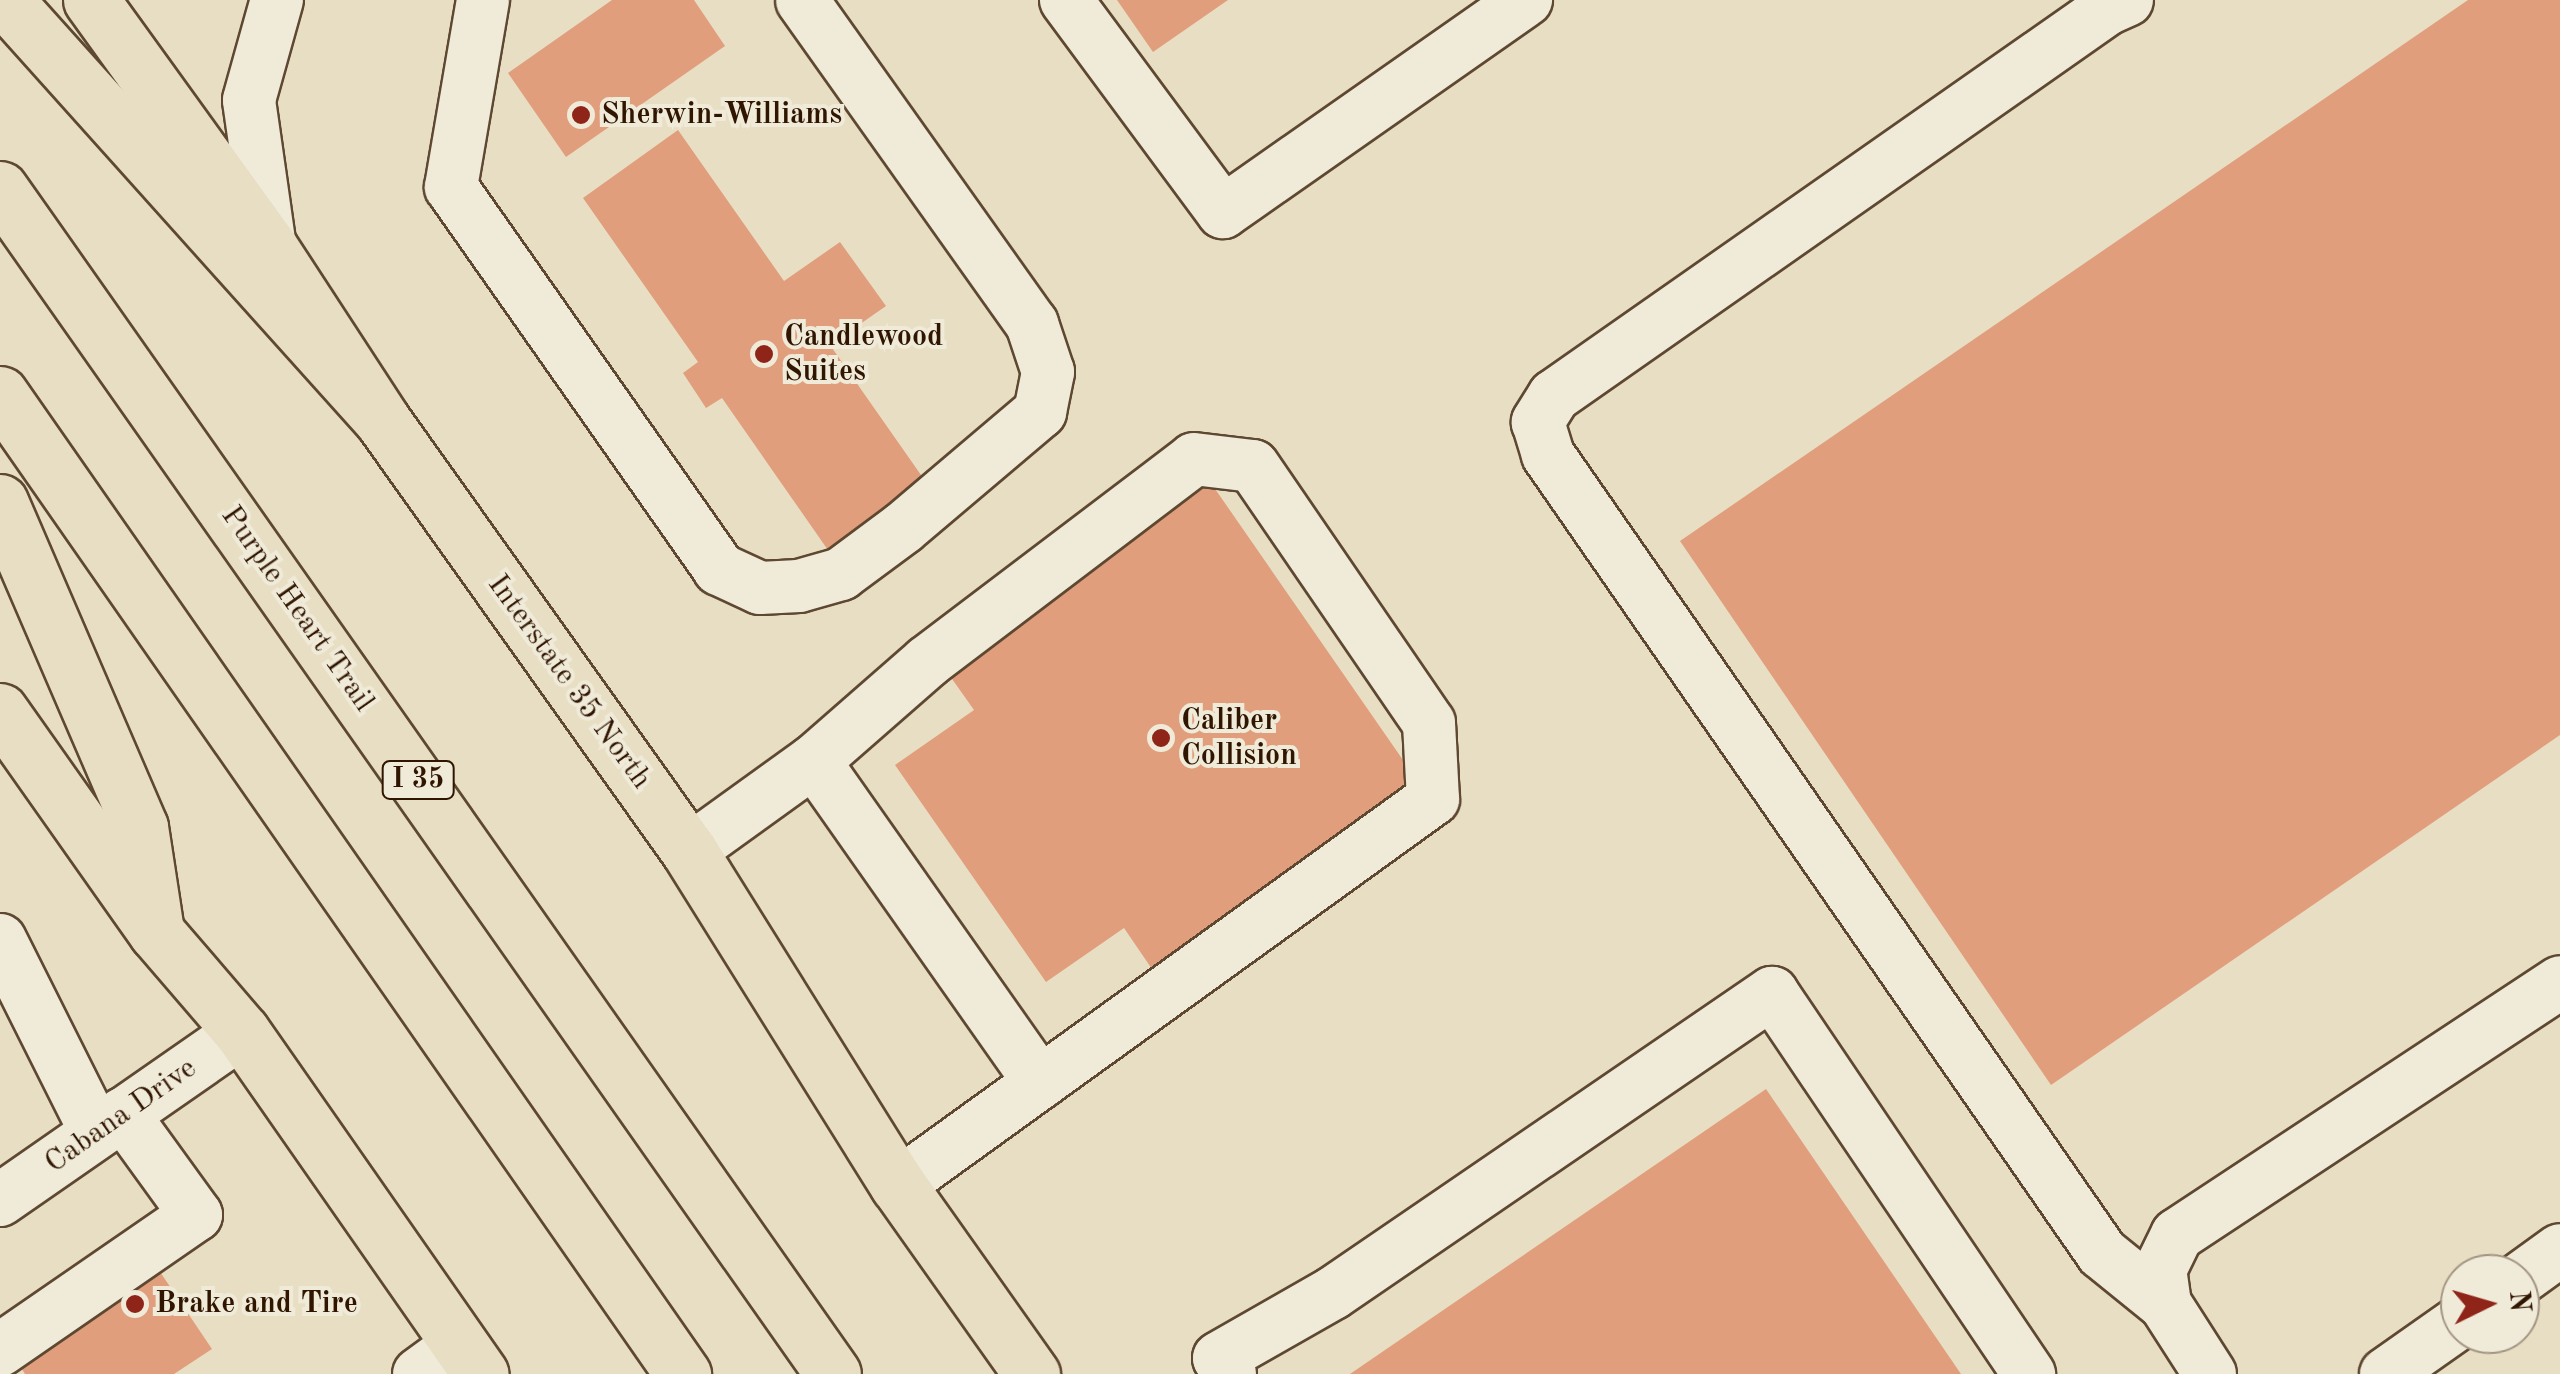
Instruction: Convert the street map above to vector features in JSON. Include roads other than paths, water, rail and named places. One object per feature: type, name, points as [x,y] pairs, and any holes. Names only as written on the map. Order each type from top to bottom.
[{"type":"main road","points":[[6,0],[382,420]]},
{"type":"main road","name":"Interstate 35 North","points":[[92,0],[270,248],[382,420],[690,851],[898,1185],[1032,1374]]},
{"type":"main road","name":"Purple Heart Trail","points":[[0,189],[833,1374]]},
{"type":"main road","points":[[0,394],[683,1374]]},
{"type":"main road","points":[[0,502],[140,827],[156,932]]},
{"type":"main road","points":[[0,710],[156,932],[242,1032],[454,1364]]},
{"type":"street","points":[[270,248],[249,100],[277,0]]},
{"type":"street","points":[[483,0],[451,187],[719,568],[760,588],[799,586],[841,574],[904,528],[1040,412],[1048,372],[1032,324],[802,0]]},
{"type":"street","points":[[1066,0],[1223,212],[1526,0]]},
{"type":"street","points":[[2126,0],[2106,9],[1554,396],[1538,422],[1548,455],[2102,1254],[2165,1304],[2210,1374]]},
{"type":"street","points":[[690,851],[814,760],[927,662],[1194,458],[1253,466],[1429,723],[1432,798],[898,1185]]},
{"type":"street","points":[[814,760],[1040,1082]]},
{"type":"street","points":[[0,940],[110,1123],[196,1215],[0,1350]]},
{"type":"street","points":[[2165,1304],[2160,1270],[2178,1235],[2560,982]]},
{"type":"street","points":[[1211,1369],[1333,1293],[1772,993],[2029,1374]]},
{"type":"street","name":"Cabana Drive","points":[[0,1200],[242,1032]]},
{"type":"street","points":[[2386,1374],[2440,1336]]},
{"type":"place","name":"Sherwin-Williams","points":[[581,115]]},
{"type":"place","name":"Candlewood Suites","points":[[764,354]]},
{"type":"place","name":"Caliber Collision","points":[[1161,738]]},
{"type":"place","name":"Brake and Tire","points":[[135,1304]]}]
